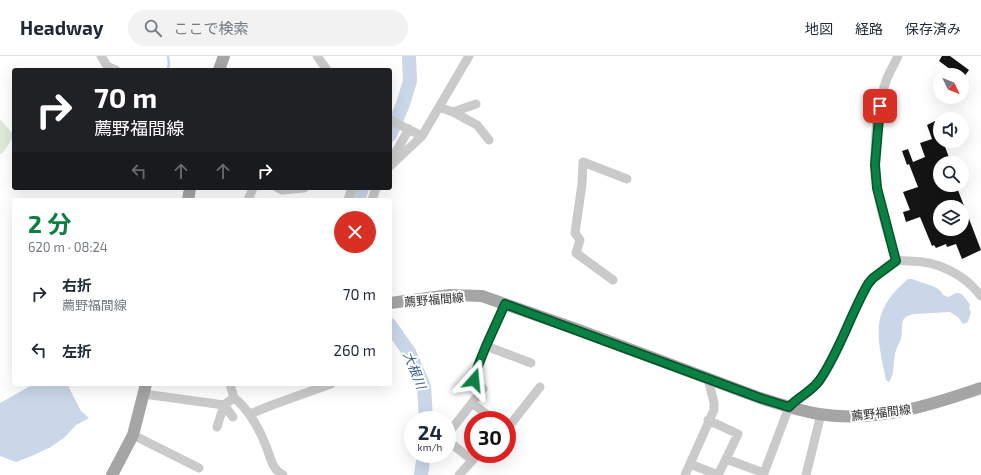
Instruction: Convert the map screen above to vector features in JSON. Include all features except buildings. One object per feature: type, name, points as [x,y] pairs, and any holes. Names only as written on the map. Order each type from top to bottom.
[{"type":"main road","points":[[220,68],[224,56]]},
{"type":"main road","name":"薦野福間線","points":[[392,303],[450,295],[482,296],[789,407],[821,414],[852,417],[900,412],[981,388]]},
{"type":"main road","points":[[112,475],[133,435],[145,389]]},
{"type":"street","points":[[101,56],[105,64],[112,68]]},
{"type":"street","points":[[317,56],[326,68]]},
{"type":"street","points":[[392,164],[422,136],[469,56]]},
{"type":"street","points":[[896,261],[880,203],[875,165],[880,106],[885,84],[898,56]]},
{"type":"street","points":[[453,112],[476,104]]},
{"type":"street","points":[[439,107],[477,124],[489,140]]},
{"type":"street","points":[[392,121],[422,136]]},
{"type":"street","points":[[392,159],[409,129]]},
{"type":"street","points":[[613,280],[576,253],[580,240],[575,233],[582,184],[583,162],[627,179]]},
{"type":"street","points":[[726,459],[764,472],[789,407],[818,382],[833,356],[868,284],[873,278],[896,261],[932,263],[944,267],[968,283],[981,296]]},
{"type":"street","points":[[456,423],[483,389],[474,380],[474,376],[505,304]]},
{"type":"street","points":[[486,346],[531,363]]},
{"type":"street","points":[[685,475],[708,420],[714,410],[714,402],[708,378]]},
{"type":"street","points":[[231,386],[234,398],[242,404],[250,414],[266,446],[271,464],[283,475]]},
{"type":"street","points":[[250,414],[325,386]]},
{"type":"street","points":[[516,417],[540,387]]},
{"type":"street","points":[[145,389],[224,405],[233,417]]},
{"type":"street","points":[[218,427],[224,405],[234,398]]},
{"type":"street","points":[[472,403],[482,411]]},
{"type":"street","points":[[806,475],[821,414]]},
{"type":"street","points":[[690,464],[718,475],[738,434],[708,420]]},
{"type":"street","points":[[133,435],[199,468]]},
{"type":"street","points":[[459,475],[470,463]]},
{"type":"shaded area","points":[[0,119],[12,133],[12,139],[0,155]]},
{"type":"water","points":[[908,279],[935,287],[939,289],[943,295],[948,297],[956,293],[961,294],[970,304],[969,309],[971,312],[968,322],[963,324],[958,317],[950,312],[914,314],[905,317],[902,323],[901,339],[895,352],[893,372],[889,382],[886,380],[880,350],[879,325],[887,302],[895,291]]},
{"type":"water","points":[[30,386],[68,386],[81,411],[89,418],[76,425],[65,437],[51,447],[16,462],[0,456],[0,403]]},
{"type":"waterway","points":[[168,56],[168,68]]},
{"type":"waterway","name":"大根川","points":[[392,130],[403,104],[410,81],[409,56]]},
{"type":"waterway","name":"大根川","points":[[359,198],[361,190]]},
{"type":"waterway","name":"大根川","points":[[392,328],[409,352],[424,386],[425,411]]},
{"type":"waterway","name":"大根川","points":[[421,475],[423,463]]},
{"type":"route","points":[[474,380],[474,376],[486,346],[505,304],[760,398],[789,407],[818,382],[833,356],[861,295],[868,284],[873,278],[896,261],[877,188],[875,165],[877,127],[880,106]]}]
